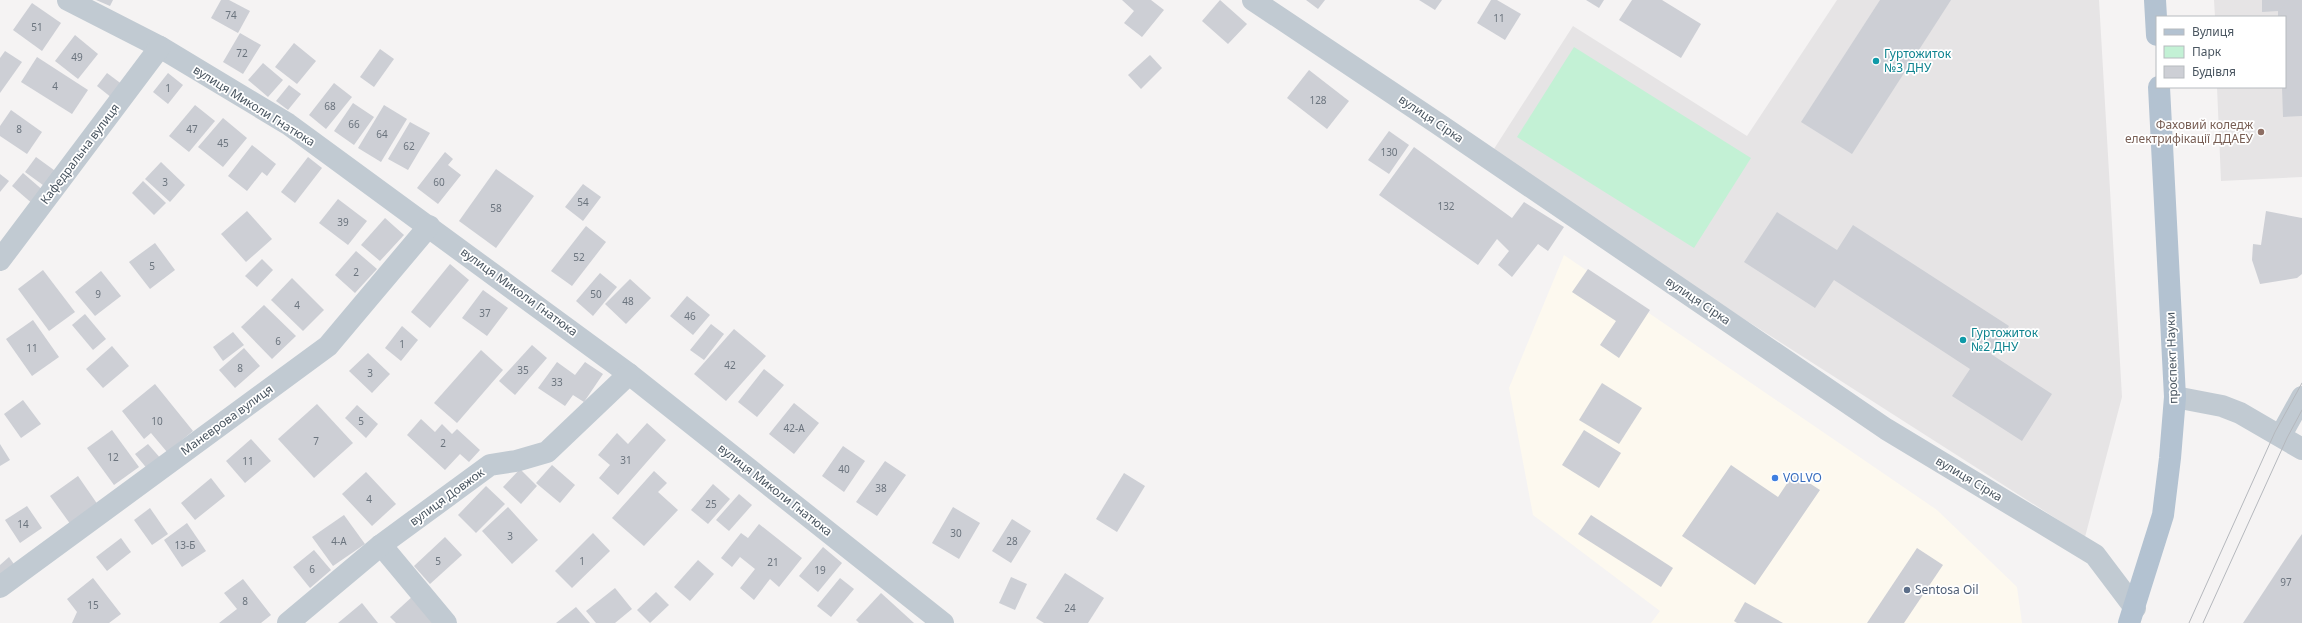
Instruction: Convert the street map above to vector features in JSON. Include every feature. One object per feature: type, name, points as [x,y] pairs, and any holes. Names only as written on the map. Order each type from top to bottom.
[{"type":"main road","points":[[2155,0],[2156,18]]},
{"type":"main road","name":"проспект Науки","points":[[2132,616],[2163,515],[2175,397],[2159,88]]},
{"type":"street","name":"вулиця Миколи Гнатюка","points":[[68,0],[160,47],[288,124],[430,226],[630,374],[943,623]]},
{"type":"street","name":"вулиця Сірка","points":[[1253,0],[1437,123],[1886,429],[2095,555],[2132,616]]},
{"type":"street","name":"Кафедральна вулиця","points":[[0,260],[160,47]]},
{"type":"street","name":"Маневрова вулиця","points":[[0,587],[328,346],[430,226]]},
{"type":"street","name":"вулиця Довжок","points":[[288,623],[381,545],[490,465],[516,461],[547,452],[630,374]]},
{"type":"street","points":[[2175,397],[2222,406],[2240,413],[2281,435],[2302,449]]},
{"type":"street","points":[[2281,435],[2302,397]]},
{"type":"street","points":[[381,545],[446,623]]},
{"type":"shaded area","points":[[1837,0],[2099,0],[2122,397],[2085,537],[1683,280],[1492,152],[1573,26],[1747,136]]},
{"type":"shaded area","name":"Фаховий коледж електрифікації ДДАЕУ","points":[[2214,0],[2302,0],[2302,177],[2221,181],[2217,88],[2286,88],[2286,16],[2215,16]]},
{"type":"shaded area","points":[[1564,255],[1937,510],[2017,587],[2022,623],[1651,623],[1660,611],[1533,515],[1509,388]]},
{"type":"green space","points":[[1574,47],[1751,158],[1694,248],[1517,137]]},
{"type":"building","points":[[96,0],[113,0],[110,6]]},
{"type":"building","points":[[221,0],[229,0],[250,11],[238,33],[211,18]]},
{"type":"building","points":[[1122,0],[1151,0],[1164,10],[1142,37],[1124,23],[1134,11]]},
{"type":"building","points":[[1220,0],[1247,24],[1228,44],[1202,21]]},
{"type":"building","points":[[1306,0],[1325,0],[1318,9]]},
{"type":"building","points":[[1419,0],[1442,0],[1435,10]]},
{"type":"building","points":[[1491,0],[1497,0],[1521,14],[1505,40],[1477,23]]},
{"type":"building","points":[[1586,0],[1604,0],[1599,8]]},
{"type":"building","points":[[1632,0],[1662,0],[1701,24],[1681,58],[1619,20]]},
{"type":"building","name":"Гуртожиток №3 ДНУ","points":[[1880,0],[1951,0],[1852,154],[1801,122]]},
{"type":"building","points":[[2262,0],[2302,0],[2302,116],[2283,117],[2282,88],[2286,88],[2286,16],[2278,16],[2278,11],[2262,12]]},
{"type":"building","points":[[32,3],[61,23],[42,51],[13,30]]},
{"type":"building","points":[[240,33],[261,45],[243,74],[223,62]]},
{"type":"building","points":[[75,35],[98,54],[78,79],[55,61]]},
{"type":"building","points":[[294,43],[316,61],[297,84],[275,67]]},
{"type":"building","points":[[380,49],[394,59],[374,87],[360,77]]},
{"type":"building","points":[[5,51],[22,62],[0,93],[0,58]]},
{"type":"building","points":[[1150,55],[1162,68],[1141,89],[1128,75]]},
{"type":"building","points":[[37,57],[88,90],[72,114],[21,82]]},
{"type":"building","points":[[263,63],[283,80],[268,97],[248,80]]},
{"type":"building","points":[[1309,70],[1349,101],[1327,129],[1287,98]]},
{"type":"building","points":[[107,73],[127,88],[117,102],[97,86]]},
{"type":"building","points":[[168,73],[183,85],[168,104],[153,92]]},
{"type":"building","points":[[334,83],[352,97],[326,129],[309,115]]},
{"type":"building","points":[[289,85],[301,94],[288,110],[276,101]]},
{"type":"building","points":[[353,103],[374,117],[354,145],[334,131]]},
{"type":"building","points":[[195,105],[215,121],[189,152],[169,136]]},
{"type":"building","points":[[384,105],[407,119],[381,162],[358,148]]},
{"type":"building","points":[[11,110],[42,132],[27,154],[0,136],[0,126]]},
{"type":"building","points":[[223,118],[247,138],[223,167],[198,147]]},
{"type":"building","points":[[410,122],[430,133],[408,170],[388,159]]},
{"type":"building","points":[[1389,131],[1409,145],[1389,174],[1368,160]]},
{"type":"building","points":[[252,145],[276,164],[267,176],[262,172],[247,191],[228,176]]},
{"type":"building","points":[[1414,147],[1512,218],[1524,202],[1564,227],[1548,251],[1538,244],[1512,277],[1498,265],[1509,251],[1497,239],[1478,265],[1379,195]]},
{"type":"building","points":[[445,152],[453,159],[448,165],[461,175],[438,204],[417,188]]},
{"type":"building","points":[[36,157],[58,173],[47,188],[25,172]]},
{"type":"building","points":[[308,157],[322,168],[295,203],[281,192]]},
{"type":"building","points":[[161,162],[185,185],[170,202],[145,179]]},
{"type":"building","points":[[496,169],[534,196],[496,248],[459,221]]},
{"type":"building","points":[[23,173],[45,192],[34,205],[12,186]]},
{"type":"building","points":[[0,174],[9,181],[0,192]]},
{"type":"building","points":[[143,181],[166,203],[154,215],[132,193]]},
{"type":"building","points":[[583,184],[601,197],[583,221],[565,207]]},
{"type":"building","points":[[338,199],[367,221],[348,245],[319,223]]},
{"type":"building","points":[[247,211],[272,239],[246,262],[221,234]]},
{"type":"building","points":[[2266,211],[2302,218],[2302,274],[2297,278],[2260,284],[2252,260],[2253,244],[2261,245]]},
{"type":"building","name":"Гуртожиток №2 ДНУ","points":[[1777,212],[1837,250],[1853,225],[2009,326],[1991,354],[2052,394],[2022,441],[1952,396],[1970,369],[1834,280],[1815,308],[1744,262]]},
{"type":"building","points":[[385,218],[404,235],[380,261],[361,245]]},
{"type":"building","points":[[586,226],[606,242],[572,286],[551,271]]},
{"type":"building","points":[[155,243],[175,270],[150,289],[129,262]]},
{"type":"building","points":[[356,251],[377,269],[355,293],[335,275]]},
{"type":"building","points":[[262,259],[273,270],[257,287],[245,276]]},
{"type":"building","points":[[450,264],[469,280],[430,328],[411,312]]},
{"type":"building","points":[[1588,269],[1650,310],[1619,358],[1600,345],[1616,321],[1572,292]]},
{"type":"building","points":[[43,270],[75,312],[49,331],[18,289]]},
{"type":"building","points":[[101,271],[121,296],[95,316],[75,292]]},
{"type":"building","points":[[600,273],[617,287],[593,316],[576,301]]},
{"type":"building","points":[[292,278],[324,310],[303,331],[271,300]]},
{"type":"building","points":[[630,279],[651,298],[626,324],[605,304]]},
{"type":"building","points":[[483,290],[508,308],[487,336],[462,318]]},
{"type":"building","points":[[687,296],[710,315],[693,335],[670,316]]},
{"type":"building","points":[[264,305],[296,336],[272,359],[241,327]]},
{"type":"building","points":[[85,314],[106,339],[93,350],[72,325]]},
{"type":"building","points":[[33,320],[59,357],[32,376],[6,339]]},
{"type":"building","points":[[711,324],[724,334],[704,360],[690,350]]},
{"type":"building","points":[[402,326],[418,340],[401,361],[385,348]]},
{"type":"building","points":[[734,329],[766,356],[726,401],[694,374]]},
{"type":"building","points":[[233,332],[244,345],[223,361],[213,347]]},
{"type":"building","points":[[532,345],[547,358],[515,395],[499,381]]},
{"type":"building","points":[[112,346],[129,366],[103,388],[86,369]]},
{"type":"building","points":[[244,348],[260,366],[235,388],[219,370]]},
{"type":"building","points":[[481,350],[503,370],[457,423],[434,403]]},
{"type":"building","points":[[368,353],[390,374],[372,393],[349,371]]},
{"type":"building","points":[[557,362],[575,375],[585,362],[603,374],[584,402],[573,395],[565,406],[538,388]]},
{"type":"building","points":[[764,369],[784,385],[757,417],[738,402]]},
{"type":"building","points":[[1602,383],[1642,408],[1619,444],[1579,420]]},
{"type":"building","points":[[155,384],[193,431],[167,452],[151,433],[144,439],[122,411]]},
{"type":"building","points":[[23,400],[41,424],[21,438],[4,414]]},
{"type":"building","points":[[794,403],[819,423],[794,454],[769,434]]},
{"type":"building","points":[[317,404],[353,443],[314,478],[278,439]]},
{"type":"building","points":[[357,405],[378,424],[366,438],[345,418]]},
{"type":"building","points":[[421,419],[435,432],[442,424],[452,434],[457,429],[480,450],[469,462],[460,454],[445,470],[407,435]]},
{"type":"building","points":[[647,423],[666,440],[618,495],[599,478],[610,465],[598,455],[617,433],[628,444]]},
{"type":"building","points":[[112,430],[139,467],[114,485],[87,448]]},
{"type":"building","points":[[1584,430],[1621,453],[1599,488],[1562,465]]},
{"type":"building","points":[[251,439],[271,461],[245,483],[226,461]]},
{"type":"building","points":[[0,444],[10,460],[0,466]]},
{"type":"building","points":[[148,444],[162,460],[149,471],[135,454]]},
{"type":"building","points":[[843,446],[865,461],[844,492],[822,476]]},
{"type":"building","points":[[885,461],[906,475],[877,516],[856,502]]},
{"type":"building","points":[[552,465],[575,485],[560,503],[536,483]]},
{"type":"building","points":[[1731,465],[1778,497],[1794,473],[1820,490],[1755,585],[1682,536]]},
{"type":"building","points":[[520,469],[537,486],[521,504],[503,487]]},
{"type":"building","points":[[654,471],[667,483],[658,492],[678,510],[644,546],[612,518]]},
{"type":"building","points":[[366,472],[396,504],[372,526],[342,494]]},
{"type":"building","points":[[1124,473],[1145,486],[1117,532],[1096,519]]},
{"type":"building","points":[[78,476],[98,505],[71,525],[50,496]]},
{"type":"building","points":[[211,478],[225,496],[195,520],[181,503]]},
{"type":"building","points":[[713,484],[730,499],[708,524],[691,510]]},
{"type":"building","points":[[486,486],[505,504],[476,533],[458,515]]},
{"type":"building","points":[[739,494],[752,505],[729,531],[716,520]]},
{"type":"building","points":[[27,506],[42,528],[20,543],[5,520]]},
{"type":"building","points":[[508,507],[538,540],[512,564],[482,531]]},
{"type":"building","points":[[953,507],[980,523],[959,559],[932,543]]},
{"type":"building","points":[[150,508],[168,534],[152,545],[134,520]]},
{"type":"building","points":[[344,515],[365,544],[333,566],[312,537]]},
{"type":"building","points":[[1591,515],[1673,568],[1661,587],[1578,534]]},
{"type":"building","points":[[1012,519],[1031,531],[1011,563],[992,551]]},
{"type":"building","points":[[187,523],[206,551],[182,567],[164,540]]},
{"type":"building","points":[[759,524],[802,558],[779,587],[770,579],[754,600],[740,588],[755,569],[740,557],[732,567],[721,558],[741,533],[748,538]]},
{"type":"building","points":[[593,533],[610,551],[572,588],[555,571]]},
{"type":"building","points":[[2302,534],[2302,623],[2243,623],[2297,541]]},
{"type":"building","points":[[445,537],[462,555],[430,584],[414,566]]},
{"type":"building","points":[[121,538],[131,552],[107,571],[96,557]]},
{"type":"building","points":[[823,547],[842,563],[818,592],[799,576]]},
{"type":"building","name":"Sentosa Oil","points":[[1917,548],[1943,565],[1904,623],[1867,623]]},
{"type":"building","points":[[314,550],[331,570],[310,588],[293,567]]},
{"type":"building","points":[[9,557],[16,567],[0,579],[0,565]]},
{"type":"building","points":[[698,560],[714,574],[690,601],[674,587]]},
{"type":"building","points":[[1065,573],[1104,598],[1088,623],[1044,623],[1036,618]]},
{"type":"building","points":[[1011,577],[1027,584],[1015,610],[999,603]]},
{"type":"building","points":[[93,578],[121,614],[109,623],[72,623],[77,612],[67,599]]},
{"type":"building","points":[[840,578],[854,589],[831,617],[817,606]]},
{"type":"building","points":[[243,579],[271,615],[261,623],[219,623],[237,609],[224,593]]},
{"type":"building","points":[[615,588],[632,609],[615,623],[596,623],[586,611]]},
{"type":"building","points":[[656,592],[669,605],[650,623],[637,610]]},
{"type":"building","points":[[881,593],[914,623],[859,623],[856,620]]},
{"type":"building","points":[[413,596],[437,623],[396,623],[390,617]]},
{"type":"building","points":[[1745,602],[1783,623],[1737,623],[1734,621]]},
{"type":"building","points":[[362,603],[378,623],[338,623]]},
{"type":"building","points":[[576,607],[590,623],[556,623]]},
{"type":"tram line","points":[[2189,623],[2275,432],[2302,383]]},
{"type":"tram line","points":[[2203,623],[2287,438],[2302,410]]},
{"type":"place","name":"Гуртожиток №3 ДНУ","points":[[1876,61]]},
{"type":"place","name":"Фаховий коледж електрифікації ДДАЕУ","points":[[2261,132]]},
{"type":"place","name":"Гуртожиток №2 ДНУ","points":[[1963,340]]},
{"type":"place","name":"VOLVO","points":[[1775,478]]},
{"type":"place","name":"Sentosa Oil","points":[[1907,590]]}]
